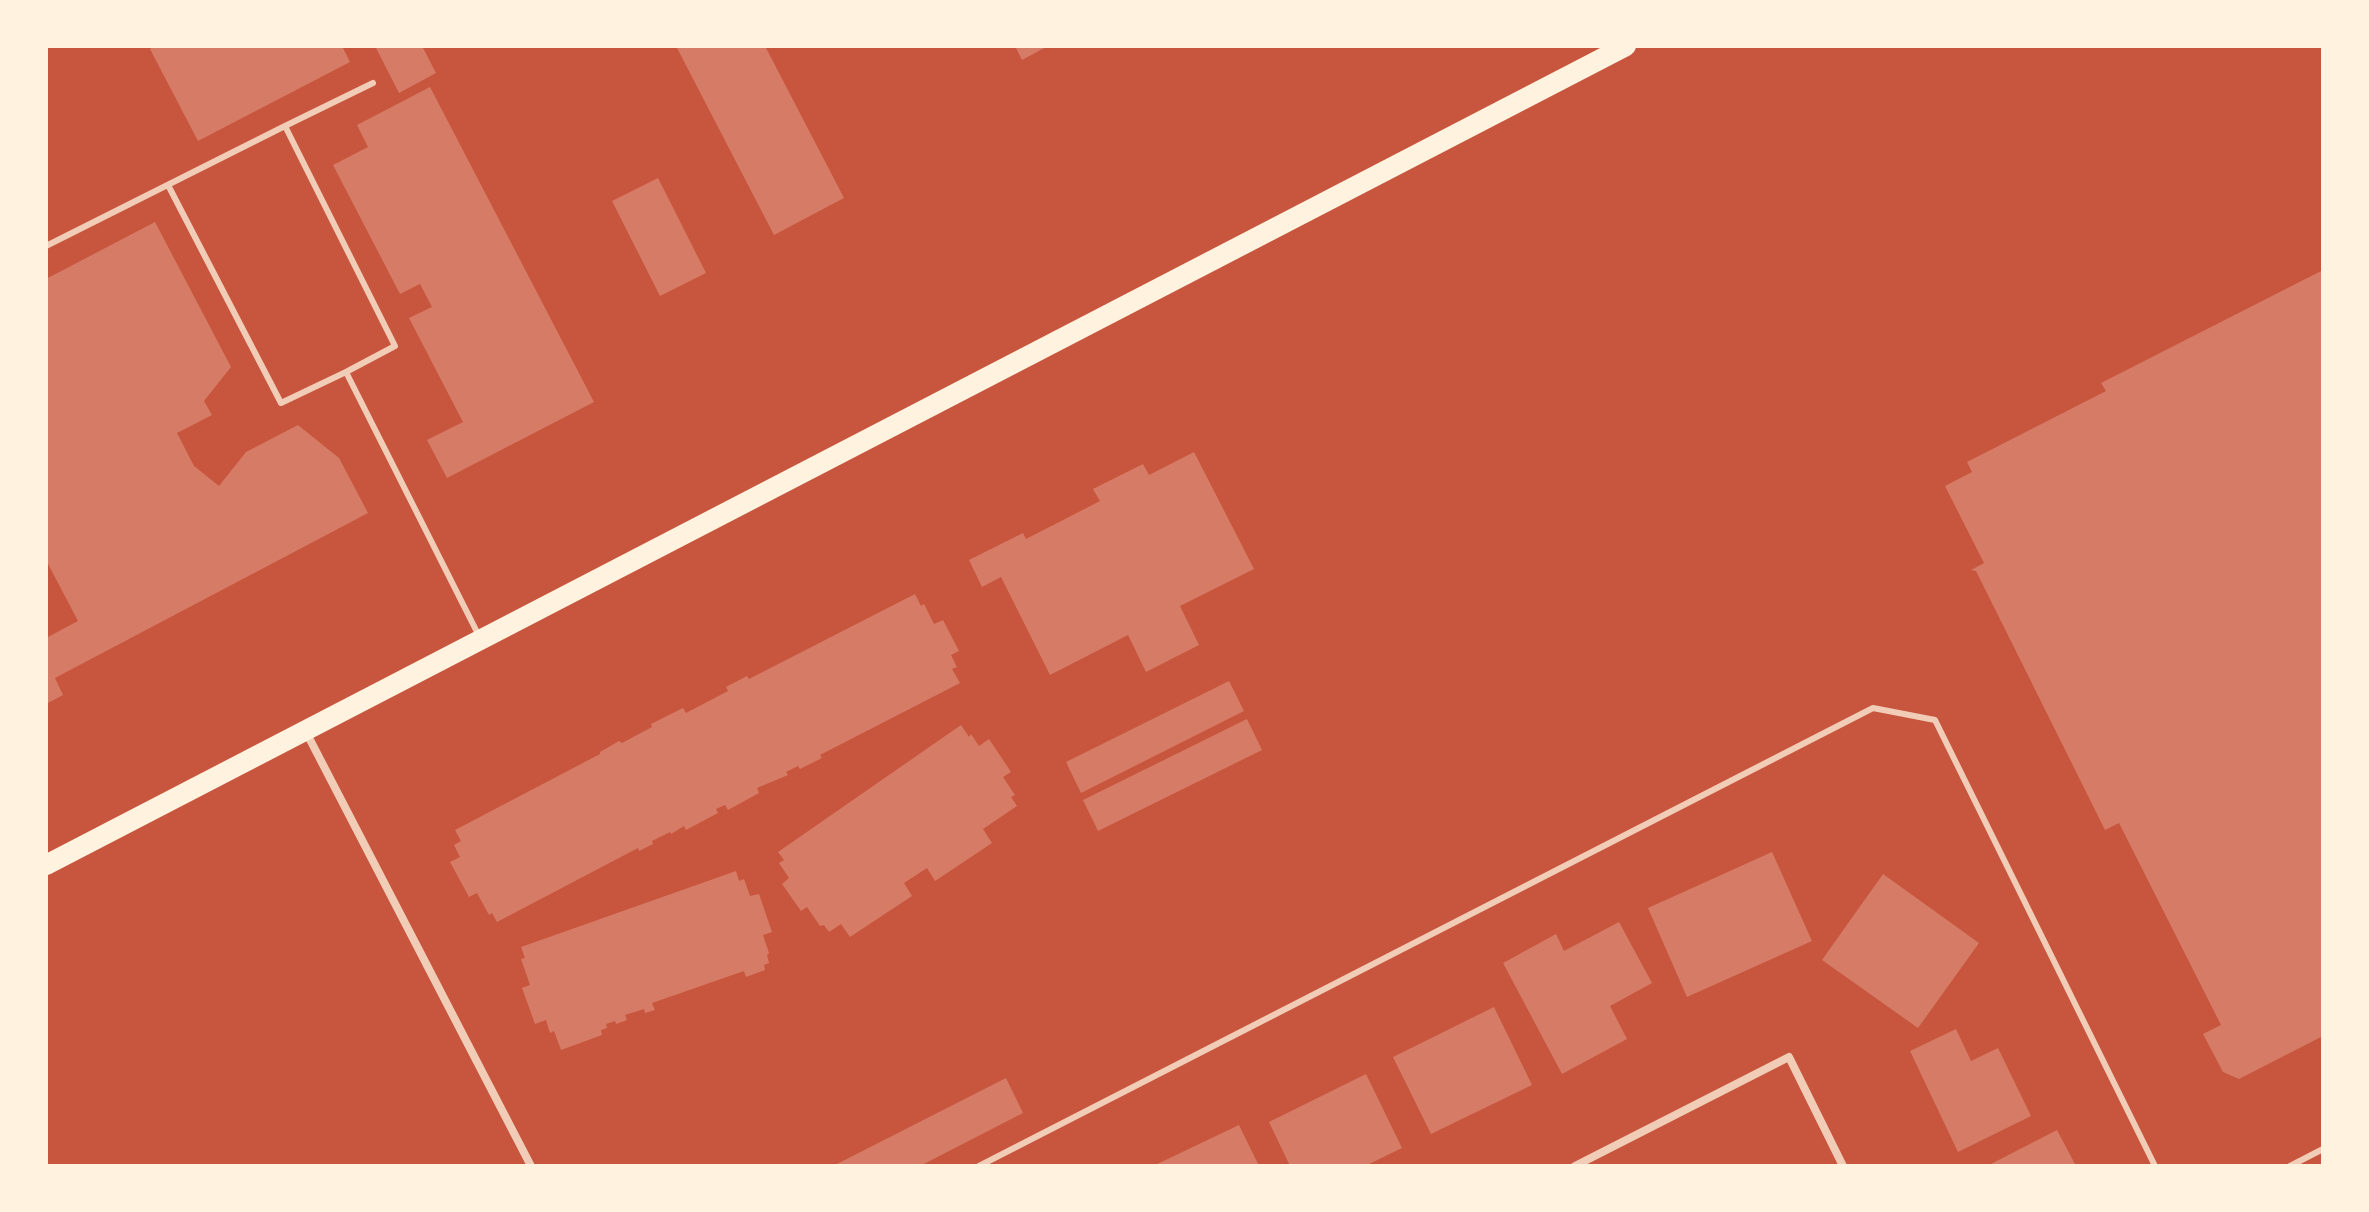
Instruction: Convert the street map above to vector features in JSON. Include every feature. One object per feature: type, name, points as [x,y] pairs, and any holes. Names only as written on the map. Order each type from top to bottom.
[{"type":"main road","points":[[46,865],[1626,46]]},
{"type":"street","points":[[305,730],[531,1166]]},
{"type":"street","points":[[1575,1166],[1789,1057],[1843,1166]]},
{"type":"lane","points":[[46,246],[373,83]]},
{"type":"lane","points":[[168,185],[281,403],[346,372],[395,346],[285,126]]},
{"type":"lane","points":[[346,372],[480,640]]},
{"type":"lane","points":[[979,1166],[1873,708],[1935,720],[2155,1166]]},
{"type":"lane","points":[[2290,1166],[2323,1149]]},
{"type":"building","points":[[155,46],[342,46],[350,62],[198,141],[150,49]]},
{"type":"building","points":[[375,46],[422,46],[436,73],[399,93]]},
{"type":"building","points":[[676,46],[765,46],[844,198],[774,235]]},
{"type":"building","points":[[1015,46],[1048,46],[1022,60]]},
{"type":"building","points":[[430,87],[594,402],[447,478],[427,440],[463,422],[409,318],[432,307],[420,284],[400,294],[333,165],[368,147],[357,125]]},
{"type":"building","points":[[658,178],[706,273],[660,296],[612,201]]},
{"type":"building","points":[[155,222],[231,367],[204,401],[212,415],[177,433],[194,466],[219,486],[246,452],[298,425],[339,458],[368,513],[55,678],[63,695],[46,704],[46,638],[78,621],[46,560],[46,279]]},
{"type":"building","points":[[2323,270],[2323,1036],[2239,1079],[2223,1072],[2203,1034],[2221,1025],[2119,823],[2105,830],[1976,571],[1971,570],[1984,563],[1945,486],[1972,472],[1967,462],[2106,391],[2101,383]]},
{"type":"building","points":[[1194,452],[1254,569],[1180,606],[1199,645],[1146,672],[1128,635],[1050,675],[1001,577],[982,587],[969,560],[1023,533],[1026,539],[1100,501],[1093,489],[1143,464],[1149,475]]},
{"type":"building","points":[[915,594],[934,624],[943,620],[959,651],[951,655],[957,667],[952,669],[960,683],[820,755],[822,758],[786,772],[788,775],[757,788],[759,793],[728,810],[725,805],[716,809],[718,813],[686,830],[684,826],[670,832],[652,841],[653,844],[639,851],[638,848],[497,922],[492,913],[489,915],[477,893],[469,897],[450,862],[460,857],[454,845],[461,841],[455,830],[619,741],[622,743],[652,727],[651,724],[683,708],[686,713],[728,691],[726,687],[747,676],[749,679]]},
{"type":"building","points":[[1229,681],[1244,711],[1081,793],[1066,762]]},
{"type":"building","points":[[1247,719],[1262,750],[1098,831],[1083,800]]},
{"type":"building","points":[[961,725],[979,746],[989,739],[1011,772],[1003,777],[1015,795],[1011,797],[1017,806],[983,829],[992,843],[935,881],[927,868],[904,883],[912,896],[850,937],[841,924],[829,932],[824,925],[820,926],[807,907],[801,911],[782,884],[789,878],[779,863],[784,860],[778,852]]},
{"type":"building","points":[[1772,852],[1812,941],[1687,997],[1648,908]]},
{"type":"building","points":[[736,871],[739,881],[744,879],[750,896],[759,894],[772,932],[763,935],[769,953],[765,970],[746,977],[744,971],[652,1003],[655,1010],[645,1013],[644,1009],[625,1015],[627,1020],[606,1024],[607,1028],[601,1030],[602,1035],[561,1050],[546,1020],[535,1024],[522,988],[530,985],[521,959],[525,958],[521,947]]},
{"type":"building","points":[[1883,874],[1979,943],[1918,1028],[1822,960]]},
{"type":"building","points":[[1619,922],[1652,983],[1610,1006],[1627,1039],[1562,1074],[1503,963],[1556,934],[1564,951]]},
{"type":"building","points":[[1494,1007],[1532,1085],[1431,1134],[1393,1057]]},
{"type":"building","points":[[1956,1029],[1971,1061],[1998,1048],[2031,1116],[1958,1152],[1910,1051]]},
{"type":"building","points":[[1366,1074],[1402,1148],[1365,1166],[1290,1166],[1269,1122]]},
{"type":"building","points":[[1006,1078],[1023,1113],[920,1166],[833,1166]]},
{"type":"building","points":[[1239,1125],[1259,1166],[1153,1166]]},
{"type":"building","points":[[2057,1130],[2076,1166],[1987,1166]]}]
